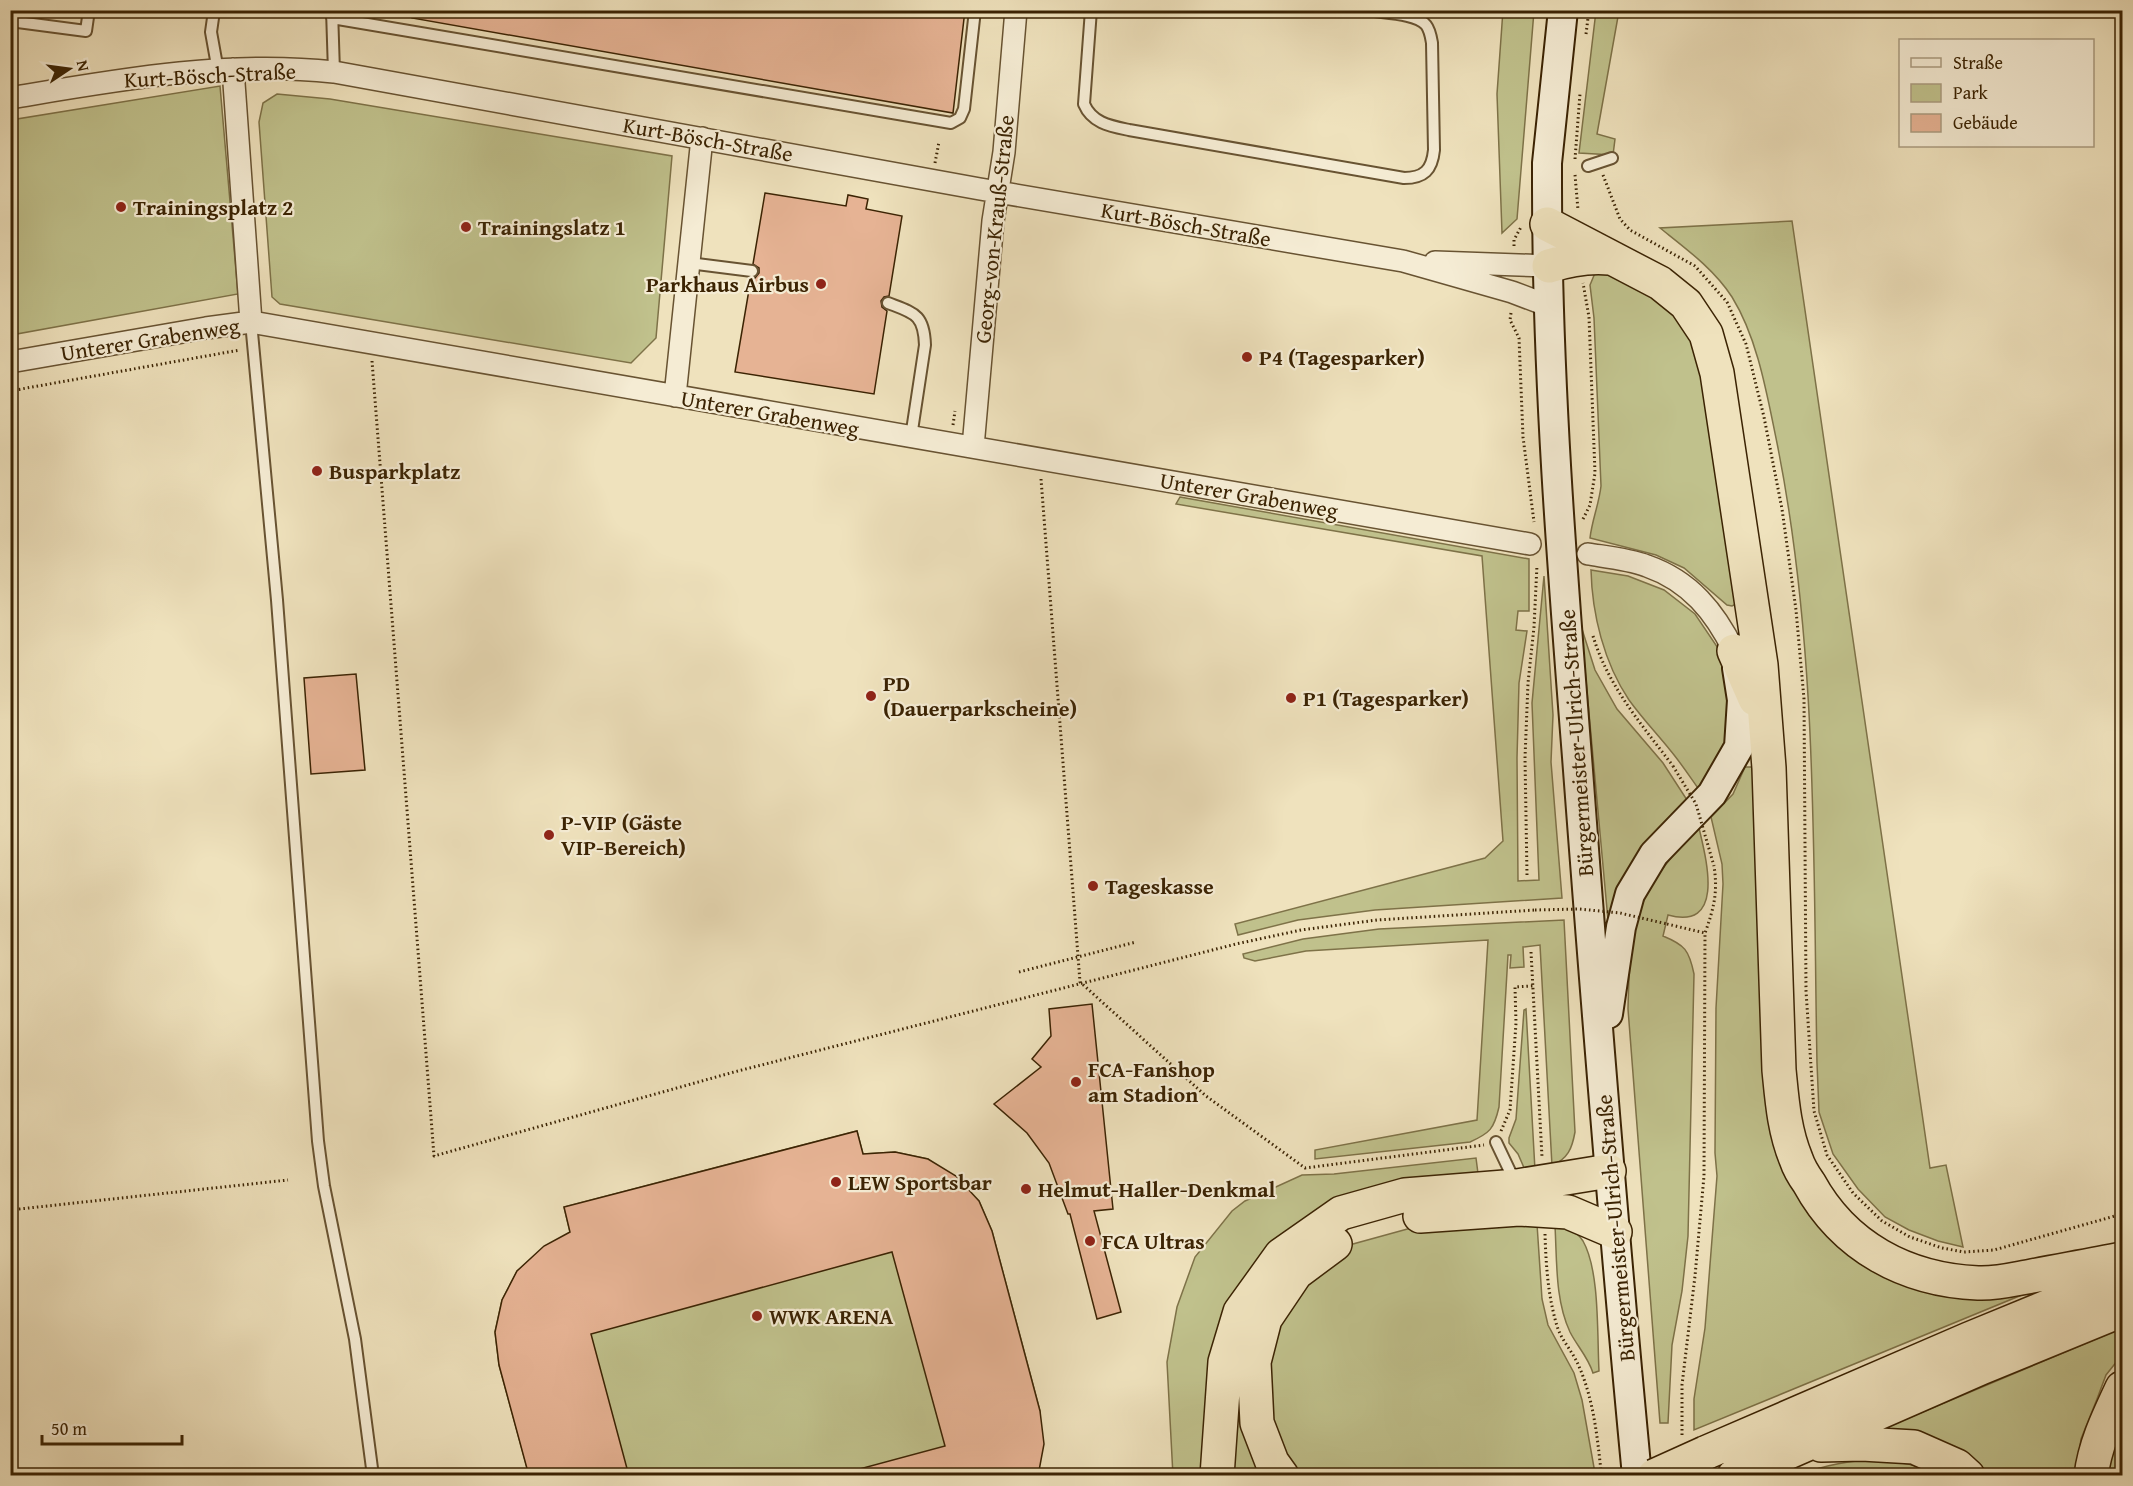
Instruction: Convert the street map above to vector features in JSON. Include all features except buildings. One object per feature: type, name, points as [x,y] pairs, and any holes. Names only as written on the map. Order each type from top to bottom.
[{"type":"highway","points":[[1535,223],[1580,249],[1615,258],[1660,283],[1686,304],[1706,334],[1717,373],[1761,665],[1769,768],[1779,1070],[1783,1116],[1796,1160],[1820,1204],[1849,1236],[1879,1257],[1911,1271],[1946,1280],[1980,1283],[2008,1280],[2122,1259]]},
{"type":"highway","points":[[1549,266],[1580,249]]},
{"type":"highway","points":[[1734,651],[1754,692],[1769,768]]},
{"type":"highway","points":[[1217,1476],[1225,1362],[1240,1312],[1281,1255],[1341,1213],[1405,1195],[1517,1186],[1609,1171]]},
{"type":"highway","points":[[1282,1476],[1272,1462],[1257,1422],[1254,1362],[1265,1319],[1296,1273],[1349,1234],[1409,1217],[1519,1209],[1568,1212],[1616,1232]]},
{"type":"highway","points":[[1654,1476],[1694,1444],[1969,1339],[2122,1276]]},
{"type":"highway","points":[[1734,1476],[1981,1368],[2122,1310]]},
{"type":"highway","points":[[2091,1476],[2094,1458],[2104,1428],[2122,1388]]},
{"type":"highway","points":[[1804,1445],[1862,1444],[1914,1447],[1958,1466],[1968,1476]]},
{"type":"main road","name":"Bürgermeister-Ulrich-Straße","points":[[1563,10],[1547,163],[1535,223],[1549,266],[1558,507],[1600,1063],[1637,1476]]},
{"type":"main road","points":[[1600,1063],[1621,927],[1630,894],[1654,854],[1712,795],[1740,747],[1742,700],[1734,651]]},
{"type":"street","name":"Georg-von-Krauß-Straße","points":[[973,447],[993,221],[1004,152],[1016,10]]},
{"type":"street","name":"Kurt-Bösch-Straße","points":[[10,98],[162,74],[293,68],[334,72],[998,193],[1403,261],[1512,292],[1549,306]]},
{"type":"street","points":[[226,70],[251,322]]},
{"type":"street","points":[[675,396],[702,138]]},
{"type":"street","name":"Kurt-Bösch-Straße","points":[[1403,261],[1549,266]]},
{"type":"street","name":"Unterer Grabenweg","points":[[10,362],[251,322],[1534,545]]},
{"type":"street","points":[[1588,554],[1646,565],[1675,579],[1707,606],[1734,651]]},
{"type":"lane","points":[[10,21],[86,32],[89,10]]},
{"type":"lane","points":[[334,72],[332,14],[951,123],[960,118],[964,109],[975,10]]},
{"type":"lane","points":[[1091,10],[1084,104],[1088,112],[1102,123],[1129,130],[1404,178],[1420,176],[1429,170],[1434,150],[1431,34],[1418,19],[1367,10]]},
{"type":"lane","points":[[213,18],[211,32],[226,70]]},
{"type":"lane","points":[[1588,166],[1612,158]]},
{"type":"lane","points":[[689,263],[752,271]]},
{"type":"lane","points":[[888,303],[912,312],[919,318],[925,332],[926,345],[910,437]]},
{"type":"lane","points":[[251,322],[277,600],[318,1141],[324,1186],[355,1339],[373,1476]]},
{"type":"lane","points":[[1496,1142],[1517,1186]]},
{"type":"path","points":[[1585,41],[1589,10]]},
{"type":"path","points":[[1581,83],[1575,165],[1580,249],[1589,317],[1595,473],[1590,505],[1583,519],[1583,530]]},
{"type":"path","points":[[1588,166],[1602,174],[1620,219],[1630,230],[1695,266],[1727,302],[1746,344],[1764,417],[1782,509],[1796,610],[1803,688],[1806,991],[1814,1111],[1827,1155],[1853,1193],[1882,1221],[1910,1237],[1942,1248],[1964,1251],[1994,1250],[2122,1214]]},
{"type":"path","points":[[1513,264],[1514,240],[1535,223]]},
{"type":"path","points":[[1512,292],[1510,321],[1519,338],[1523,437],[1534,545],[1534,627],[1525,747],[1527,875]]},
{"type":"path","points":[[371,343],[434,1156],[734,1072],[1080,982],[1301,930],[1377,920],[1579,909],[1620,913],[1705,933]]},
{"type":"path","points":[[10,391],[253,347]]},
{"type":"path","points":[[1042,459],[1041,472],[1080,982],[1206,1096],[1305,1168],[1473,1147],[1496,1142],[1510,1110],[1516,1023],[1515,987],[1533,986]]},
{"type":"path","points":[[1591,628],[1607,672],[1624,703],[1673,766],[1696,804],[1714,866],[1717,885],[1714,909],[1705,933],[1704,1176],[1682,1385],[1694,1444]]},
{"type":"path","points":[[1019,972],[1136,942]]},
{"type":"path","points":[[1531,952],[1542,1159]]},
{"type":"path","points":[[10,1210],[288,1180]]},
{"type":"path","points":[[1545,1227],[1547,1284],[1557,1328],[1577,1362],[1589,1392],[1601,1471]]},
{"type":"green space","points":[[1503,10],[1534,11],[1517,219],[1502,233],[1497,94]]},
{"type":"green space","points":[[1596,11],[1619,11],[1597,134],[1615,139],[1613,155],[1579,153]]},
{"type":"green space","name":"Trainingsplatz 2","points":[[220,86],[238,294],[11,335],[11,120]]},
{"type":"green space","name":"Trainingslatz 1","points":[[277,94],[330,99],[672,156],[656,338],[631,363],[280,304],[272,297],[259,122],[263,103]]},
{"type":"green space","points":[[1792,221],[1930,1168],[1946,1165],[1963,1247],[1909,1230],[1885,1217],[1858,1189],[1833,1154],[1819,1112],[1811,752],[1807,674],[1790,520],[1777,443],[1755,349],[1741,313],[1717,277],[1660,228]]},
{"type":"green space","points":[[1595,273],[1614,274],[1645,288],[1672,310],[1697,347],[1738,603],[1732,606],[1727,605],[1684,568],[1656,555],[1590,538],[1601,486],[1594,318],[1590,285]]},
{"type":"green space","points":[[1180,497],[1529,559],[1529,611],[1518,611],[1516,630],[1527,631],[1519,683],[1518,881],[1539,880],[1532,703],[1544,576],[1553,715],[1551,762],[1562,898],[1375,910],[1298,920],[1238,935],[1235,924],[1485,858],[1503,841],[1482,556],[1176,504]]},
{"type":"green space","points":[[1591,570],[1628,576],[1664,590],[1695,614],[1722,654],[1730,689],[1725,751],[1700,791],[1620,686],[1601,638],[1594,604]]},
{"type":"green space","points":[[1581,626],[1595,670],[1617,709],[1663,763],[1689,803],[1609,931]]},
{"type":"green space","points":[[1745,767],[1754,767],[1761,995],[1829,1231],[2029,1292],[1694,1430],[1694,1399],[1705,1328],[1717,1176],[1715,1153],[1716,1008],[1723,884],[1722,864],[1711,817],[1733,794]]},
{"type":"green space","points":[[1699,828],[1708,873],[1705,902],[1698,912],[1686,917],[1668,915],[1663,936],[1685,949],[1694,974],[1688,1236],[1682,1291],[1672,1345],[1668,1423],[1660,1423],[1628,1009],[1629,979],[1634,930],[1640,909],[1661,871]]},
{"type":"green space","points":[[1564,920],[1575,1132],[1571,1148],[1562,1160],[1552,1166],[1540,945],[1523,947],[1524,967],[1510,968],[1511,955],[1508,955],[1499,1107],[1493,1125],[1487,1133],[1470,1142],[1315,1159],[1315,1150],[1477,1120],[1488,940],[1306,951],[1255,961],[1244,958],[1243,954],[1303,939],[1379,929]]},
{"type":"green space","points":[[1526,1009],[1535,1170],[1525,1170],[1518,1154],[1509,1143],[1516,1119],[1524,1010]]},
{"type":"green space","name":"WWK ARENA","points":[[857,1131],[863,1154],[895,1152],[928,1159],[979,1201],[992,1231],[1040,1411],[1038,1475],[529,1475],[499,1365],[495,1332],[502,1300],[517,1271],[570,1232],[564,1207]]},
{"type":"green space","points":[[1476,1158],[1480,1189],[1341,1213],[1240,1312],[1217,1475],[1173,1476],[1167,1362],[1177,1307],[1195,1257],[1232,1211],[1245,1201],[1302,1175],[1334,1174]]},
{"type":"green space","points":[[1537,1224],[1542,1299],[1548,1325],[1574,1373],[1582,1400],[1595,1473],[1590,1476],[1292,1475],[1265,1419],[1274,1323],[1302,1280],[1353,1244],[1411,1228]]},
{"type":"green space","points":[[1555,1226],[1577,1234],[1583,1241],[1592,1269],[1598,1322],[1599,1371],[1593,1373],[1565,1320],[1558,1280]]},
{"type":"green space","points":[[2122,1328],[2122,1355],[2106,1375],[2081,1439],[2076,1475],[1981,1475],[1868,1435]]},
{"type":"green space","points":[[1239,1354],[1267,1475],[1230,1476]]},
{"type":"green space","points":[[2122,1411],[2122,1475],[2107,1476]]},
{"type":"green space","points":[[1880,1459],[1924,1467],[1941,1476],[1798,1476],[1828,1466]]},
{"type":"place","name":"Trainingsplatz 2","points":[[121,207]]},
{"type":"place","name":"Trainingslatz 1","points":[[466,227]]},
{"type":"place","name":"Parkhaus Airbus","points":[[821,284]]},
{"type":"place","name":"P4 (Tagesparker)","points":[[1247,357]]},
{"type":"place","name":"Busparkplatz","points":[[317,471]]},
{"type":"place","name":"PD (Dauerparkscheine)","points":[[871,696]]},
{"type":"place","name":"P1 (Tagesparker)","points":[[1291,698]]},
{"type":"place","name":"P-VIP (Gäste VIP-Bereich)","points":[[549,835]]},
{"type":"place","name":"Tageskasse","points":[[1093,886]]},
{"type":"place","name":"FCA-Fanshop am Stadion","points":[[1076,1082]]},
{"type":"place","name":"LEW Sportsbar","points":[[836,1182]]},
{"type":"place","name":"Helmut-Haller-Denkmal","points":[[1026,1189]]},
{"type":"place","name":"FCA Ultras","points":[[1090,1241]]},
{"type":"place","name":"WWK ARENA","points":[[757,1316]]}]
